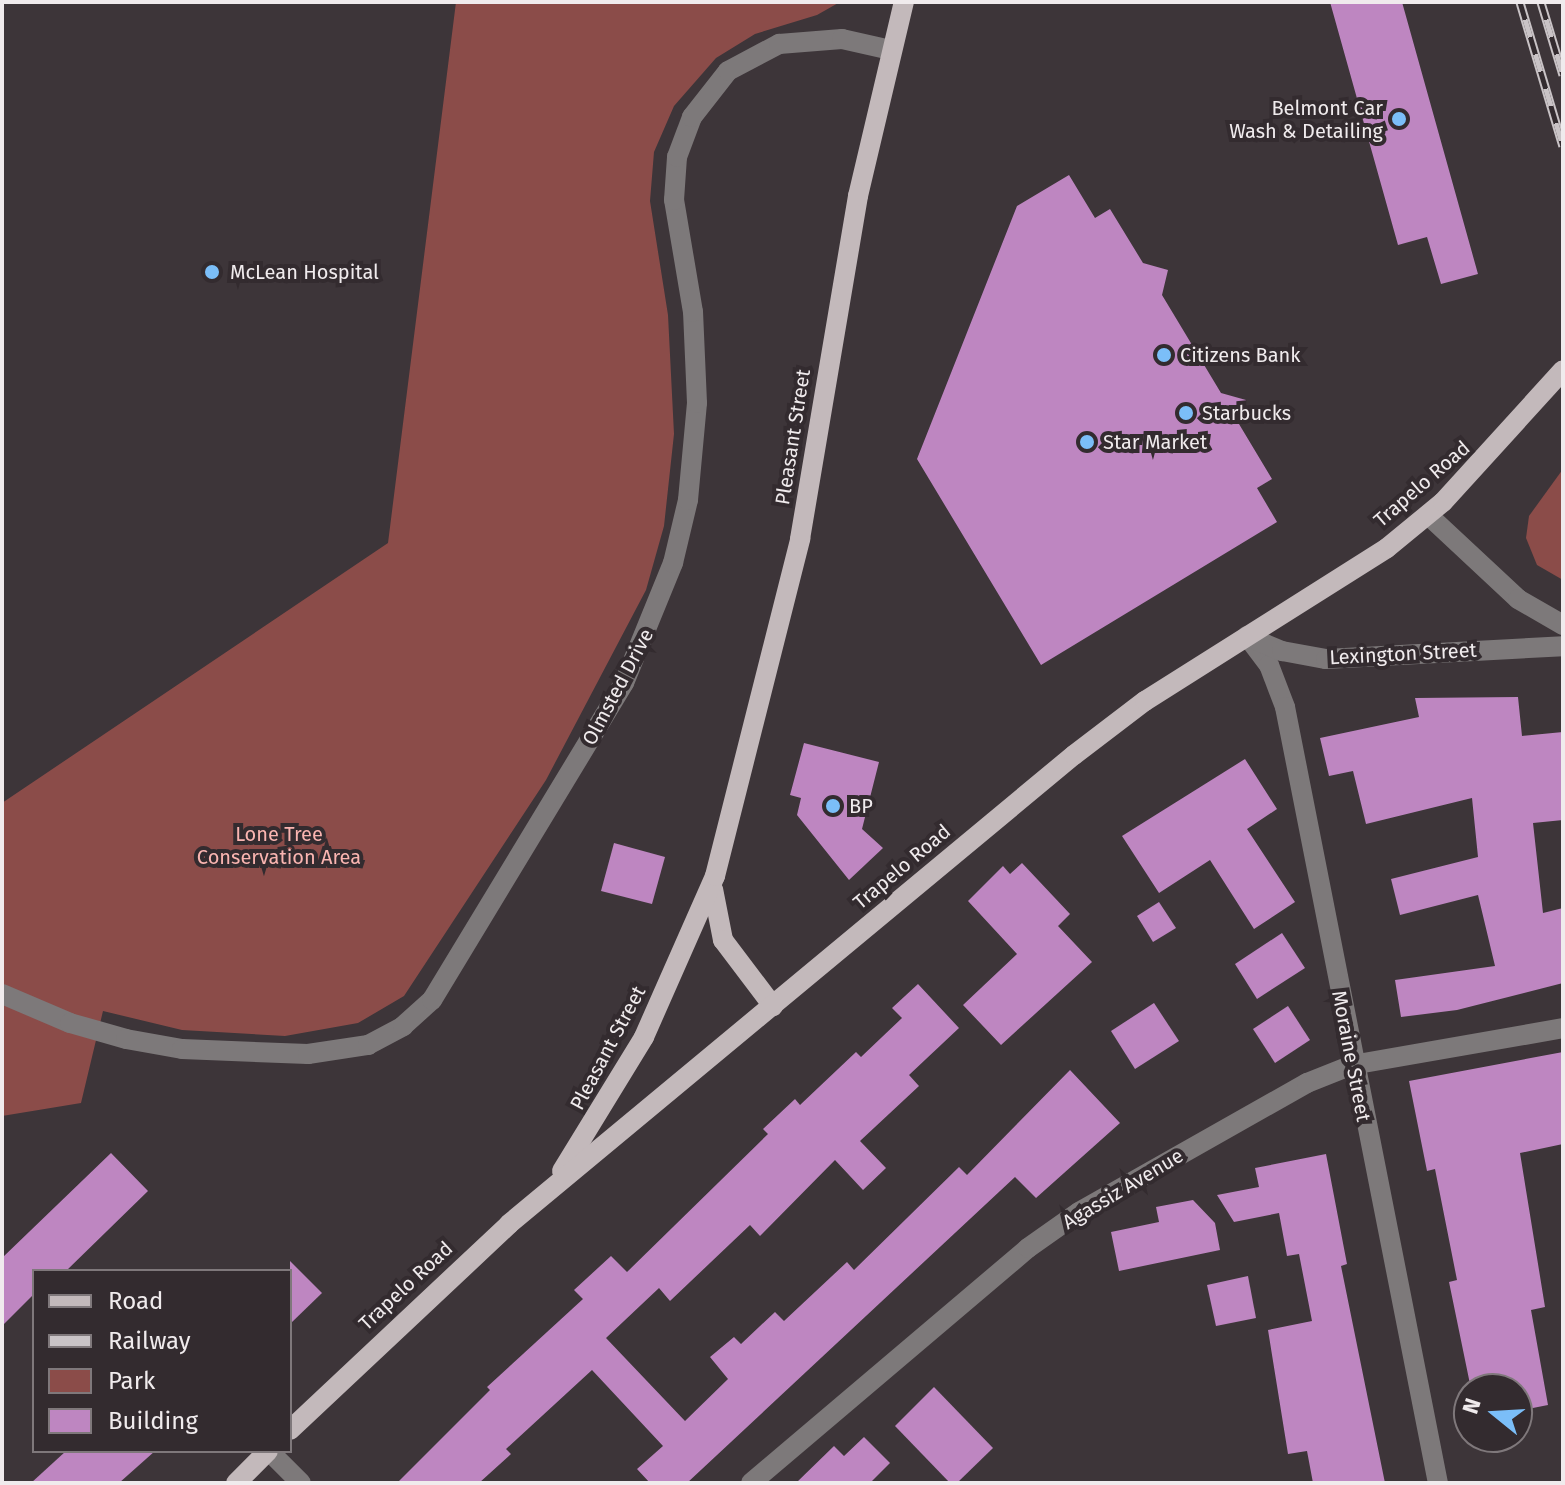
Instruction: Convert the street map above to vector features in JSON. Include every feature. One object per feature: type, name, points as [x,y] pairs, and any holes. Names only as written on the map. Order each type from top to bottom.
[{"type":"main road","name":"Pleasant Street","points":[[548,1191],[633,1059],[715,876],[800,539],[851,236],[904,2]]},
{"type":"main road","name":"Trapelo Road","points":[[292,1428],[548,1191],[1074,755],[1247,636],[1361,565],[1428,515],[1475,472],[1563,370]]},
{"type":"main road","name":"Pleasant Street","points":[[715,876],[714,910],[723,940],[773,1006]]},
{"type":"main road","points":[[236,1483],[267,1453]]},
{"type":"street","name":"Olmsted Drive","points":[[2,994],[70,1023],[126,1039],[182,1049],[308,1054],[368,1045],[403,1026],[432,1000],[624,683],[673,563],[688,500],[697,403],[693,312],[674,200],[677,157],[692,117],[728,71],[779,44],[842,39],[891,50]]},
{"type":"street","points":[[1428,515],[1518,599],[1563,625]]},
{"type":"street","name":"Lexington Street","points":[[1247,636],[1282,651],[1326,659],[1563,646]]},
{"type":"street","name":"Moraine Street","points":[[1247,636],[1269,665],[1285,707],[1352,1065],[1438,1483]]},
{"type":"street","name":"Agassiz Avenue","points":[[751,1483],[910,1345],[1079,1212],[1307,1083],[1352,1065],[1563,1028]]},
{"type":"street","points":[[271,1453],[301,1483]]},
{"type":"green space","name":"Lone Tree Conservation Area","points":[[456,2],[840,2],[817,15],[755,34],[716,58],[674,106],[654,152],[650,201],[668,315],[674,434],[664,526],[646,590],[546,780],[404,996],[358,1023],[285,1036],[182,1030],[103,1011],[81,1103],[2,1116],[2,803],[388,543]]},
{"type":"green space","points":[[1563,469],[1563,580],[1537,565],[1526,538],[1529,516]]},
{"type":"building","name":"Belmont Car Wash & Detailing","points":[[1330,2],[1402,2],[1478,274],[1441,284],[1427,237],[1398,245]]},
{"type":"building","name":"Star Market","points":[[1069,175],[1095,218],[1110,209],[1143,263],[1168,270],[1162,295],[1221,393],[1246,400],[1239,424],[1272,479],[1257,488],[1277,522],[1041,665],[917,459],[1017,206]]},
{"type":"building","points":[[1518,697],[1522,736],[1563,732],[1563,820],[1533,823],[1543,913],[1563,908],[1563,983],[1457,1010],[1401,1017],[1395,980],[1495,966],[1478,895],[1400,915],[1391,879],[1478,857],[1472,798],[1366,824],[1353,771],[1329,776],[1320,738],[1419,717],[1415,698]]},
{"type":"building","name":"BP","points":[[804,743],[879,762],[862,829],[883,848],[849,880],[797,815],[801,798],[790,795]]},
{"type":"building","points":[[1245,759],[1277,809],[1247,829],[1295,902],[1254,929],[1210,860],[1159,893],[1122,836]]},
{"type":"building","points":[[614,843],[665,857],[652,904],[601,891]]},
{"type":"building","points":[[1022,863],[1070,914],[1058,926],[1092,962],[1001,1045],[963,1005],[1017,954],[968,901],[1003,866],[1010,874]]},
{"type":"building","points":[[1159,902],[1176,928],[1153,942],[1137,916]]},
{"type":"building","points":[[1282,933],[1305,968],[1257,999],[1235,964]]},
{"type":"building","points":[[918,984],[959,1028],[909,1075],[919,1086],[860,1141],[886,1168],[863,1190],[835,1160],[760,1236],[750,1225],[670,1301],[659,1288],[606,1338],[685,1421],[728,1379],[710,1357],[734,1337],[741,1344],[775,1312],[784,1321],[847,1262],[854,1270],[959,1167],[967,1175],[1070,1070],[1120,1123],[1036,1198],[1015,1177],[687,1483],[650,1483],[637,1469],[663,1446],[592,1370],[506,1449],[511,1454],[479,1483],[397,1483],[490,1390],[487,1387],[583,1299],[574,1290],[611,1256],[627,1272],[768,1134],[763,1129],[795,1099],[800,1105],[856,1052],[861,1057],[902,1018],[892,1008]]},
{"type":"building","points":[[1154,1003],[1179,1041],[1135,1069],[1111,1031]]},
{"type":"building","points":[[1288,1006],[1310,1040],[1275,1063],[1253,1029]]},
{"type":"building","points":[[1563,1052],[1563,1144],[1520,1153],[1545,1307],[1531,1310],[1548,1405],[1533,1408],[1533,1373],[1468,1373],[1449,1282],[1457,1280],[1435,1169],[1427,1171],[1409,1081]]},
{"type":"building","points":[[111,1153],[148,1191],[68,1269],[32,1269],[32,1296],[2,1326],[2,1258]]},
{"type":"building","points":[[1326,1154],[1347,1264],[1341,1266],[1385,1483],[1313,1483],[1307,1451],[1288,1454],[1268,1330],[1312,1321],[1299,1254],[1287,1256],[1279,1213],[1234,1222],[1217,1195],[1259,1187],[1255,1168]]},
{"type":"building","points":[[1193,1200],[1215,1223],[1220,1250],[1119,1271],[1111,1232],[1159,1222],[1156,1207]]},
{"type":"building","points":[[290,1261],[322,1293],[292,1322],[292,1269]]},
{"type":"building","points":[[1248,1276],[1256,1318],[1216,1326],[1207,1285]]},
{"type":"building","points":[[934,1387],[993,1448],[957,1483],[950,1483],[895,1426]]},
{"type":"building","points":[[864,1437],[890,1463],[870,1483],[796,1483],[834,1446],[844,1456]]},
{"type":"building","points":[[64,1453],[153,1453],[119,1483],[31,1483]]},
{"type":"railway","points":[[1520,2],[1563,146]]},
{"type":"railway","points":[[1541,2],[1563,75]]},
{"type":"place","name":"Belmont Car Wash & Detailing","points":[[1399,119]]},
{"type":"place","name":"McLean Hospital","points":[[212,272]]},
{"type":"place","name":"Citizens Bank","points":[[1164,355]]},
{"type":"place","name":"Starbucks","points":[[1186,413]]},
{"type":"place","name":"Star Market","points":[[1087,442]]},
{"type":"place","name":"BP","points":[[833,806]]}]
